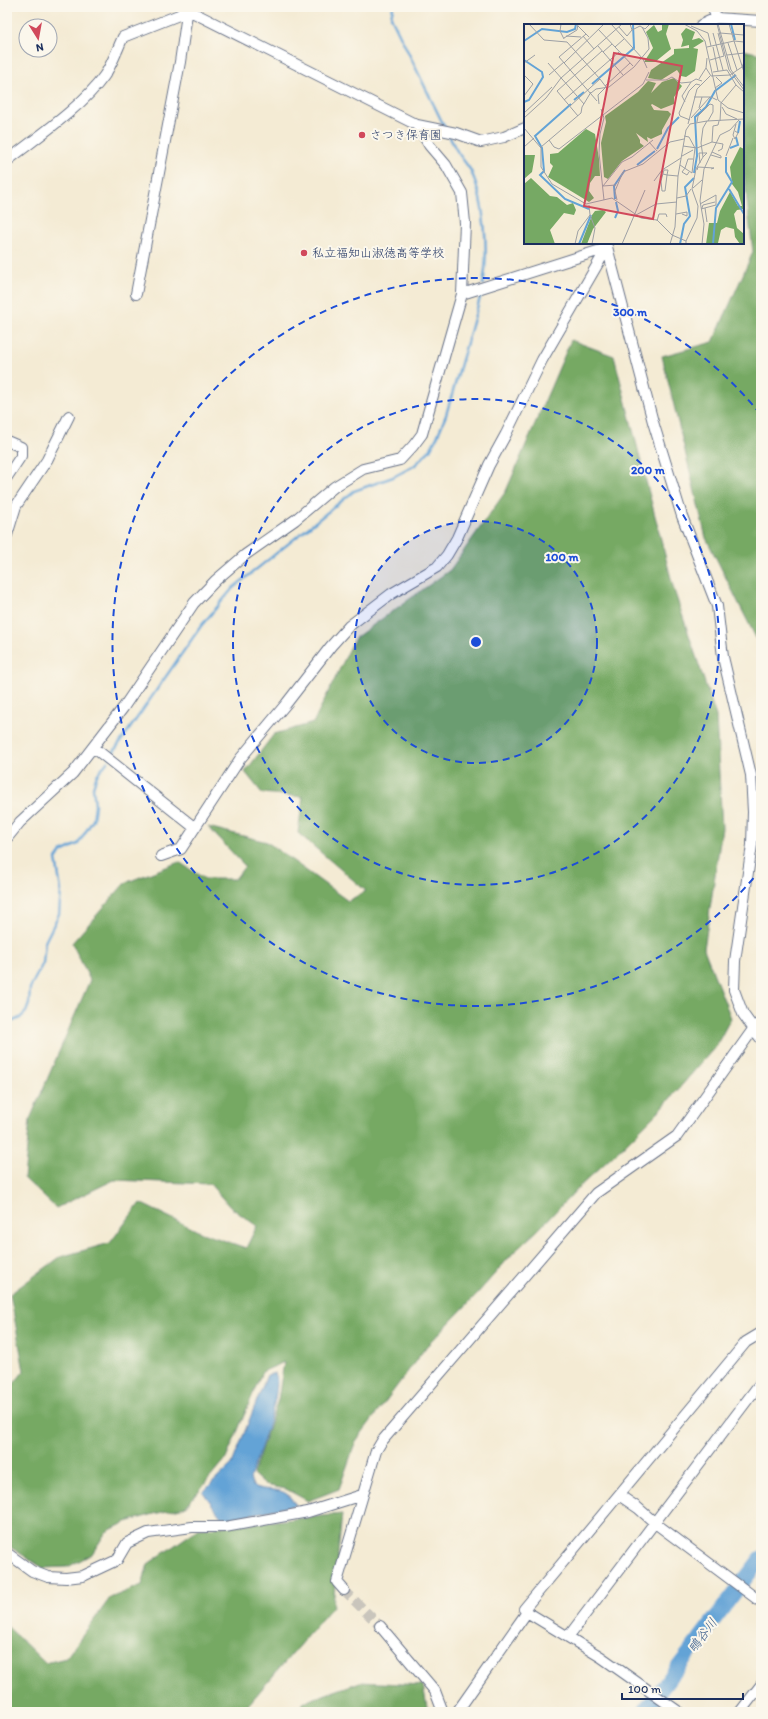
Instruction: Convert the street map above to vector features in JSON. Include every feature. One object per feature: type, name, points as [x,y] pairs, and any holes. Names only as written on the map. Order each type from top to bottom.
[{"type":"street","points":[[713,7],[716,18]]},
{"type":"street","points":[[186,8],[416,126],[456,134],[481,142],[504,137],[524,128]]},
{"type":"street","points":[[7,161],[80,103],[96,86],[105,75],[122,38],[186,8]]},
{"type":"street","points":[[136,294],[180,62],[186,8]]},
{"type":"street","points":[[703,24],[716,18],[761,21]]},
{"type":"street","points":[[7,838],[20,822],[73,773],[123,708],[194,604],[216,580],[245,555],[296,520],[334,487],[363,469],[400,460],[422,434],[462,294],[464,223],[462,193],[446,165],[429,145],[416,126]]},
{"type":"street","points":[[462,294],[607,245]]},
{"type":"street","points":[[162,856],[181,849],[240,758],[349,626],[391,594],[437,567],[447,555],[457,538],[488,465],[506,434],[542,360],[607,245]]},
{"type":"street","points":[[607,245],[652,422],[682,516],[717,606],[724,657],[750,775],[753,812],[752,845],[734,961],[734,990],[743,1014],[758,1024],[761,1039]]},
{"type":"street","points":[[7,535],[16,506],[47,460],[69,416]]},
{"type":"street","points":[[7,441],[21,447],[21,456],[7,477]]},
{"type":"street","points":[[93,747],[195,828]]},
{"type":"street","points":[[344,1590],[337,1582],[376,1451],[382,1441],[596,1193],[677,1136],[758,1024]]},
{"type":"street","points":[[457,1712],[526,1612],[524,1608],[746,1342],[761,1333]]},
{"type":"street","points":[[568,1637],[761,1382]]},
{"type":"street","points":[[7,1553],[32,1571],[48,1577],[66,1578],[83,1576],[117,1560],[127,1543],[148,1532],[192,1527],[225,1527],[308,1512],[362,1495]]},
{"type":"street","points":[[619,1495],[761,1602]]},
{"type":"street","points":[[526,1612],[601,1657],[679,1712]]},
{"type":"street","points":[[380,1626],[435,1691],[443,1712]]},
{"type":"street","points":[[740,1712],[761,1685]]},
{"type":"green space","points":[[744,50],[761,54],[761,653],[758,642],[706,538],[662,356],[713,342],[753,252],[744,176]]},
{"type":"green space","points":[[571,340],[614,356],[674,590],[716,716],[722,828],[704,949],[731,1018],[716,1046],[661,1109],[625,1145],[579,1187],[537,1231],[514,1252],[476,1295],[426,1347],[356,1441],[339,1489],[308,1501],[286,1489],[265,1485],[253,1474],[278,1400],[284,1362],[262,1372],[226,1459],[185,1507],[126,1522],[106,1532],[92,1554],[68,1567],[43,1568],[7,1545],[7,1392],[24,1371],[10,1294],[60,1257],[110,1243],[140,1203],[202,1233],[246,1248],[257,1226],[230,1207],[210,1184],[114,1180],[56,1208],[24,1178],[30,1119],[90,980],[72,943],[125,883],[179,862],[205,879],[235,879],[245,866],[208,827],[267,842],[348,901],[366,891],[298,833],[303,797],[262,793],[245,772],[274,734],[313,723],[355,638],[450,570],[506,491]]},
{"type":"green space","points":[[342,1514],[333,1606],[242,1712],[7,1712],[7,1626],[45,1663],[66,1658],[110,1598],[142,1585],[148,1564],[198,1529]]},
{"type":"green space","points":[[360,1682],[423,1685],[428,1712],[298,1712],[304,1702]]},
{"type":"water","points":[[275,1373],[277,1382],[273,1408],[250,1478],[253,1486],[262,1489],[280,1491],[289,1496],[296,1505],[223,1520],[203,1492],[232,1464],[267,1375]]},
{"type":"waterway","points":[[393,7],[391,17],[445,128]]},
{"type":"waterway","points":[[448,134],[454,147],[471,171],[480,197],[486,242],[483,284]]},
{"type":"waterway","points":[[110,757],[201,626],[233,588],[354,491],[393,477],[414,466],[430,450],[446,415],[482,291]]},
{"type":"waterway","points":[[7,1024],[20,1018],[26,1012],[29,1004],[30,988],[43,963],[45,942],[59,914],[61,890],[56,859],[61,852],[78,844],[93,820],[95,805],[93,787],[97,775],[108,761]]},
{"type":"waterway","name":"鴫谷川","points":[[644,1712],[761,1558]]},
{"type":"tunnel","points":[[344,1590],[380,1626]]},
{"type":"place","name":"さつき保育園","points":[[362,135]]},
{"type":"place","name":"私立福知山淑徳高等学校","points":[[304,253]]}]
